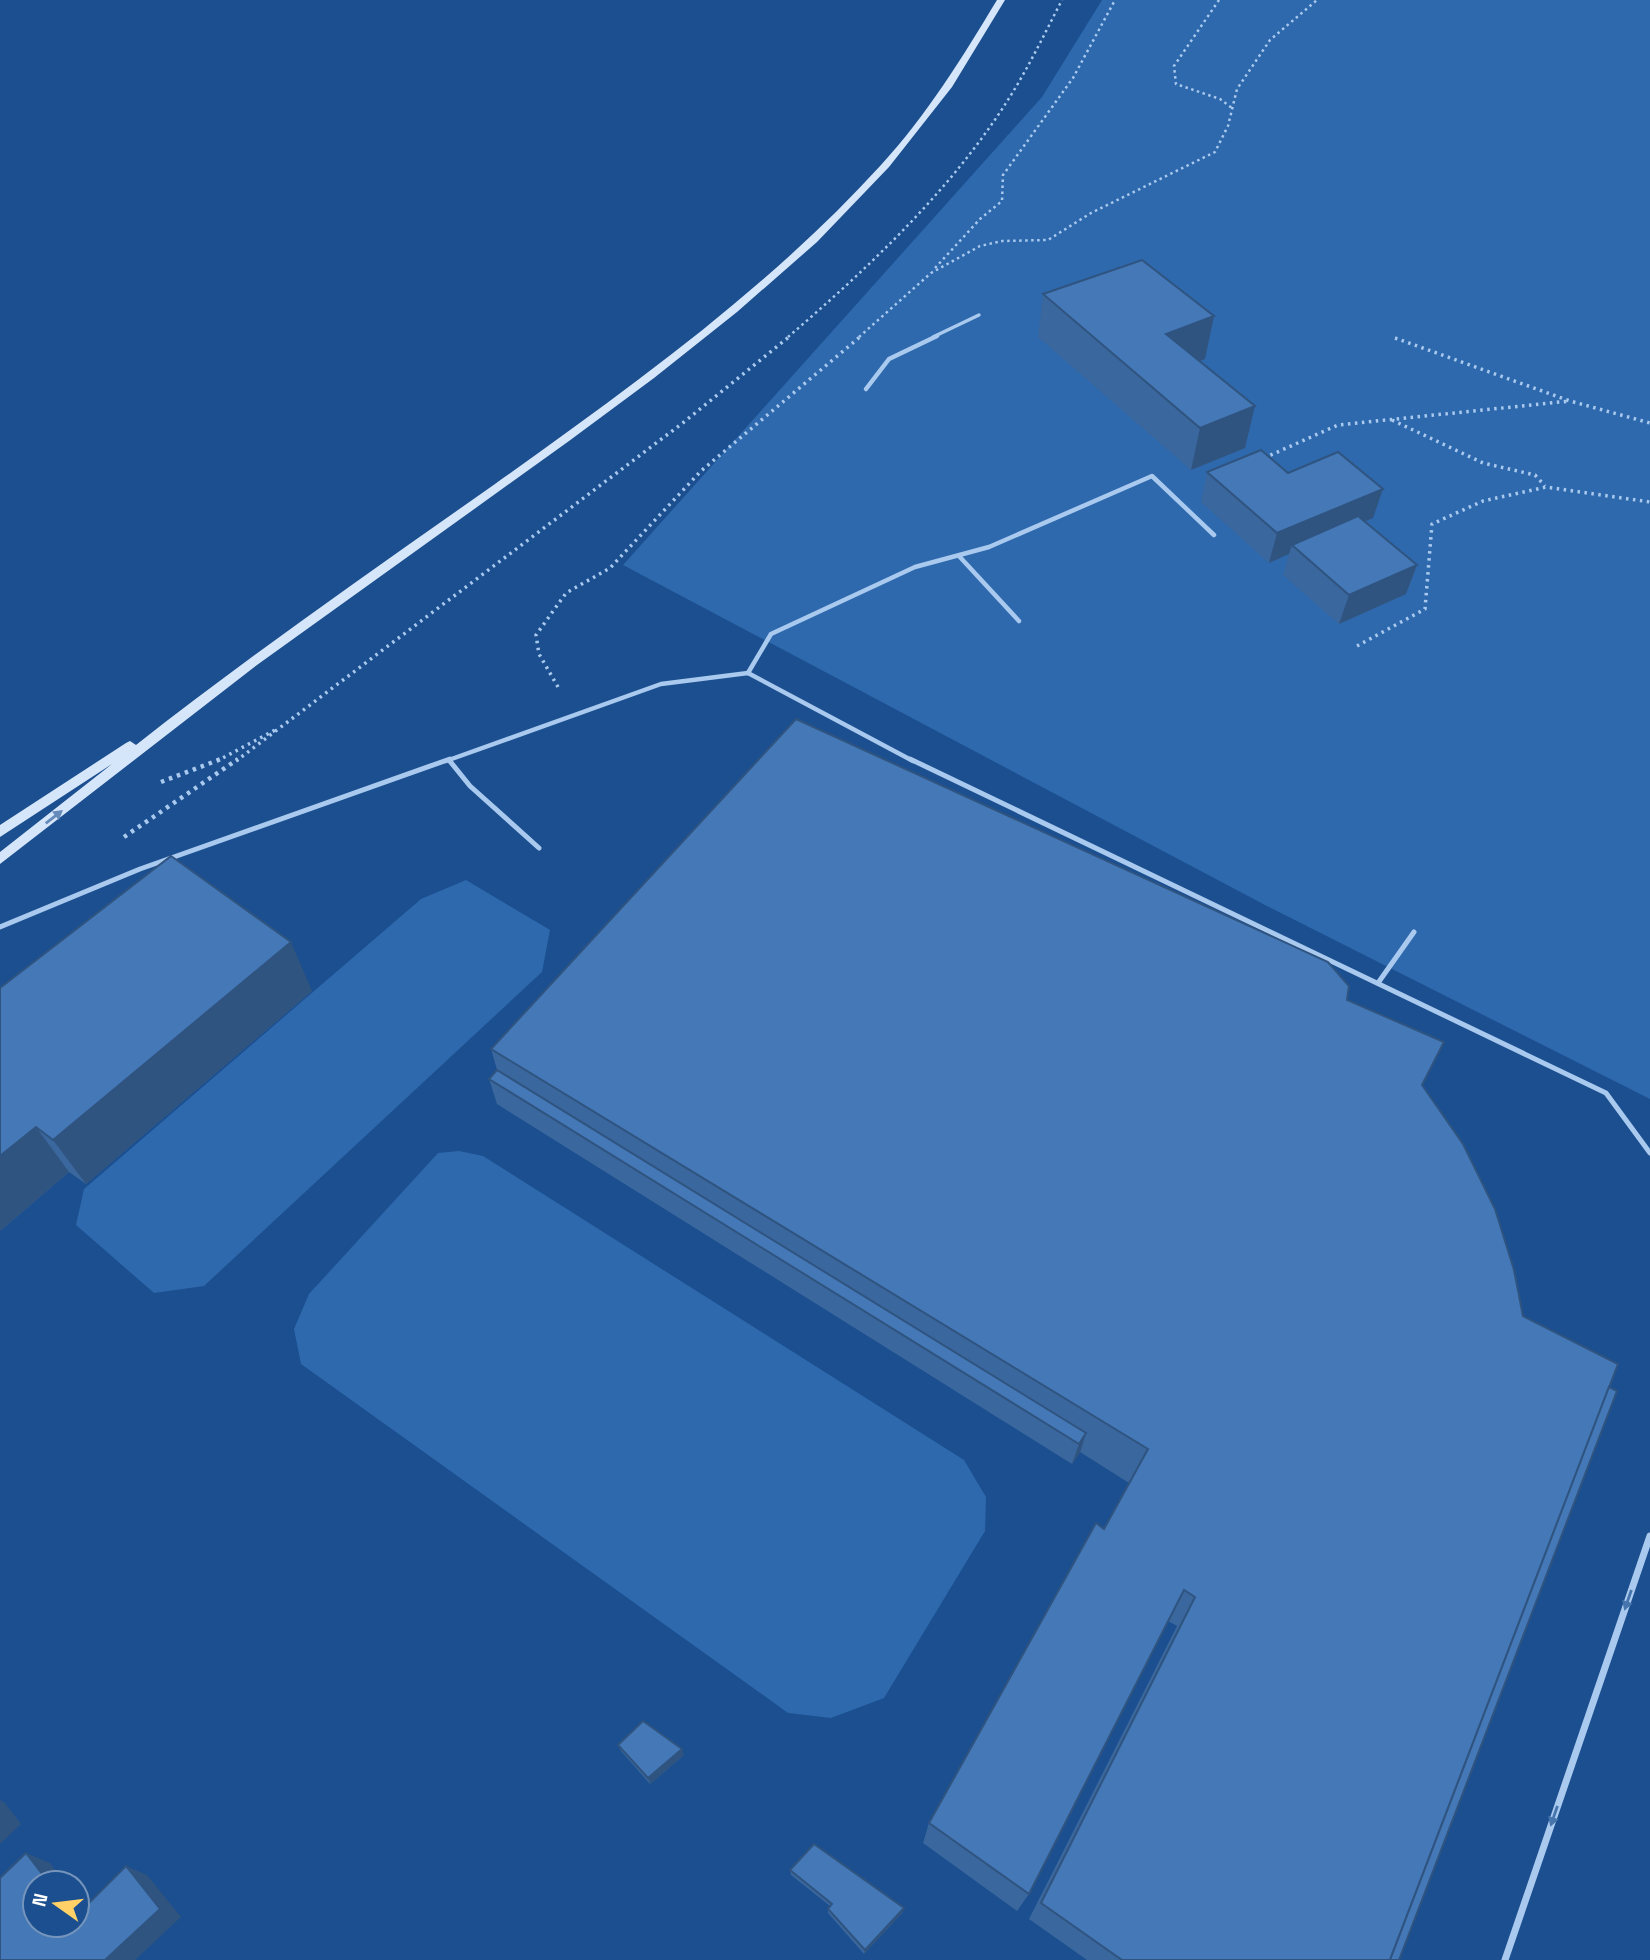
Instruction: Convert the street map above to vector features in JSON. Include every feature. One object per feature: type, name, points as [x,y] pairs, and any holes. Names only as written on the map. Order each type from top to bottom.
[{"type":"main road","points":[[0,859],[208,696],[625,392],[707,331],[762,285],[815,237],[910,138],[949,87],[1001,0]]},
{"type":"main road","points":[[0,832],[208,696]]},
{"type":"lane","points":[[866,389],[889,359],[979,315]]},
{"type":"lane","points":[[748,673],[771,634],[915,567],[989,547],[1152,476],[1213,535]]},
{"type":"lane","points":[[959,556],[1020,621]]},
{"type":"lane","points":[[0,927],[140,869],[661,684],[748,673],[954,782],[1606,1093],[1650,1153]]},
{"type":"lane","points":[[449,760],[470,786],[539,848]]},
{"type":"lane","points":[[1378,983],[1414,932]]},
{"type":"lane","points":[[1505,1960],[1650,1536]]},
{"type":"path","points":[[117,841],[293,720],[726,388],[846,286],[924,206],[988,128],[1038,50],[1062,0]]},
{"type":"path","points":[[931,272],[980,219],[1002,201],[1003,175],[1073,78],[1115,0]]},
{"type":"path","points":[[1219,0],[1174,66],[1176,84],[1220,99],[1233,108]]},
{"type":"path","points":[[1395,338],[1570,401],[1650,423]]},
{"type":"path","points":[[1254,463],[1338,425],[1570,401]]},
{"type":"path","points":[[1392,420],[1483,463],[1535,475],[1546,487]]},
{"type":"path","points":[[1357,646],[1425,609],[1432,524],[1483,501],[1546,487],[1650,502]]},
{"type":"shaded area","points":[[1102,0],[1650,0],[1650,1099],[1265,905],[623,565],[1042,97]]},
{"type":"shaded area","points":[[466,880],[550,930],[542,972],[204,1286],[154,1293],[76,1225],[84,1189],[421,899]]},
{"type":"shaded area","points":[[459,1151],[483,1156],[964,1460],[986,1497],[985,1531],[884,1698],[831,1718],[788,1713],[301,1364],[294,1329],[309,1294],[438,1153]]},
{"type":"building","points":[[1142,260],[1214,316],[1166,334],[1255,406],[1200,428],[1043,294]]},
{"type":"building","points":[[1261,450],[1288,473],[1338,452],[1383,489],[1277,533],[1207,472]]},
{"type":"building","points":[[1358,516],[1417,565],[1349,595],[1292,545]]},
{"type":"building","points":[[796,719],[1328,962],[1349,986],[1347,1000],[1444,1042],[1422,1085],[1463,1144],[1495,1209],[1514,1270],[1523,1316],[1618,1364],[1390,1960],[1122,1960],[1041,1903],[1195,1597],[1184,1590],[1029,1894],[929,1823],[1096,1523],[1104,1529],[1148,1449],[491,1049]]},
{"type":"building","points":[[171,856],[291,942],[53,1140],[36,1127],[0,1156],[0,988]]},
{"type":"building","points":[[497,1070],[1086,1433],[1079,1444],[489,1079]]},
{"type":"building","points":[[1609,1387],[1617,1391],[1399,1960],[1390,1960]]},
{"type":"building","points":[[643,1721],[682,1749],[648,1778],[618,1745]]},
{"type":"building","points":[[814,1844],[904,1908],[865,1950],[828,1909],[832,1904],[790,1870]]},
{"type":"building","points":[[26,1853],[38,1869],[21,1869],[21,1939],[91,1939],[91,1901],[126,1866],[160,1909],[105,1960],[0,1960],[0,1878]]}]
